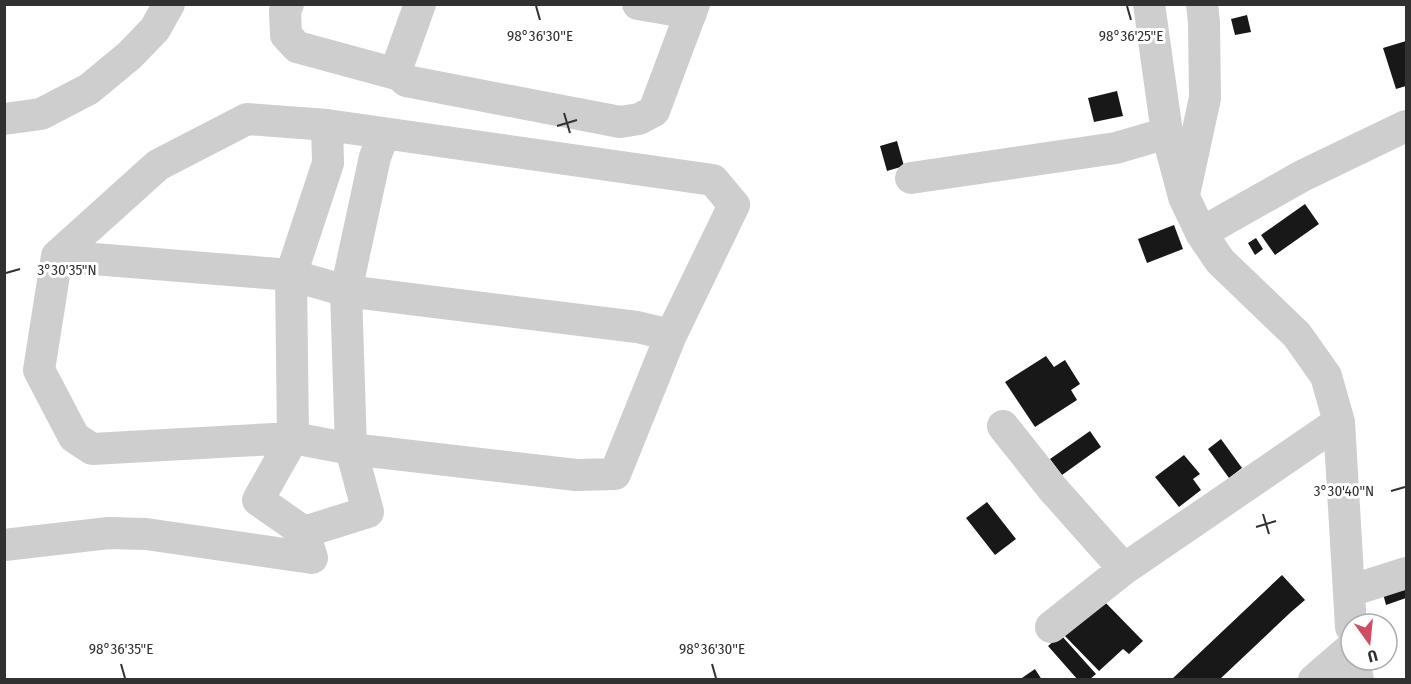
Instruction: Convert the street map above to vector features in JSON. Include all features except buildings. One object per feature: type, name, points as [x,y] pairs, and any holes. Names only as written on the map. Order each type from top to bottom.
[{"type":"street","points":[[4,119],[41,114],[89,89],[130,55],[155,29],[169,4]]},
{"type":"street","points":[[288,4],[285,11],[286,35],[297,47],[400,75],[406,81],[620,122],[639,119],[654,111],[692,9],[638,4]]},
{"type":"street","points":[[400,75],[398,65],[420,4]]},
{"type":"street","points":[[1149,4],[1167,133],[1184,197],[1201,233],[1220,261],[1297,335],[1326,376],[1339,422],[1351,612]]},
{"type":"street","points":[[1184,197],[1205,98],[1202,4]]},
{"type":"street","points":[[246,119],[327,126],[713,180],[734,205],[671,335],[615,474],[576,475],[351,448],[293,438],[92,449],[74,437],[39,370],[57,256],[158,165],[246,119]]},
{"type":"street","points":[[4,545],[109,533],[146,534],[312,558],[304,532],[258,500],[293,438],[291,275],[328,163],[327,126]]},
{"type":"street","points":[[1201,233],[1302,176],[1407,126]]},
{"type":"street","points":[[911,178],[1116,148],[1167,133]]},
{"type":"street","points":[[304,532],[368,512],[351,448],[346,291],[375,157],[384,134]]},
{"type":"street","points":[[57,256],[291,275],[346,291],[637,327],[671,335]]},
{"type":"street","points":[[1050,627],[1124,568],[1339,422]]},
{"type":"street","points":[[1003,426],[1052,488],[1124,568]]},
{"type":"street","points":[[1350,591],[1407,573]]},
{"type":"street","points":[[1314,680],[1339,658]]}]
